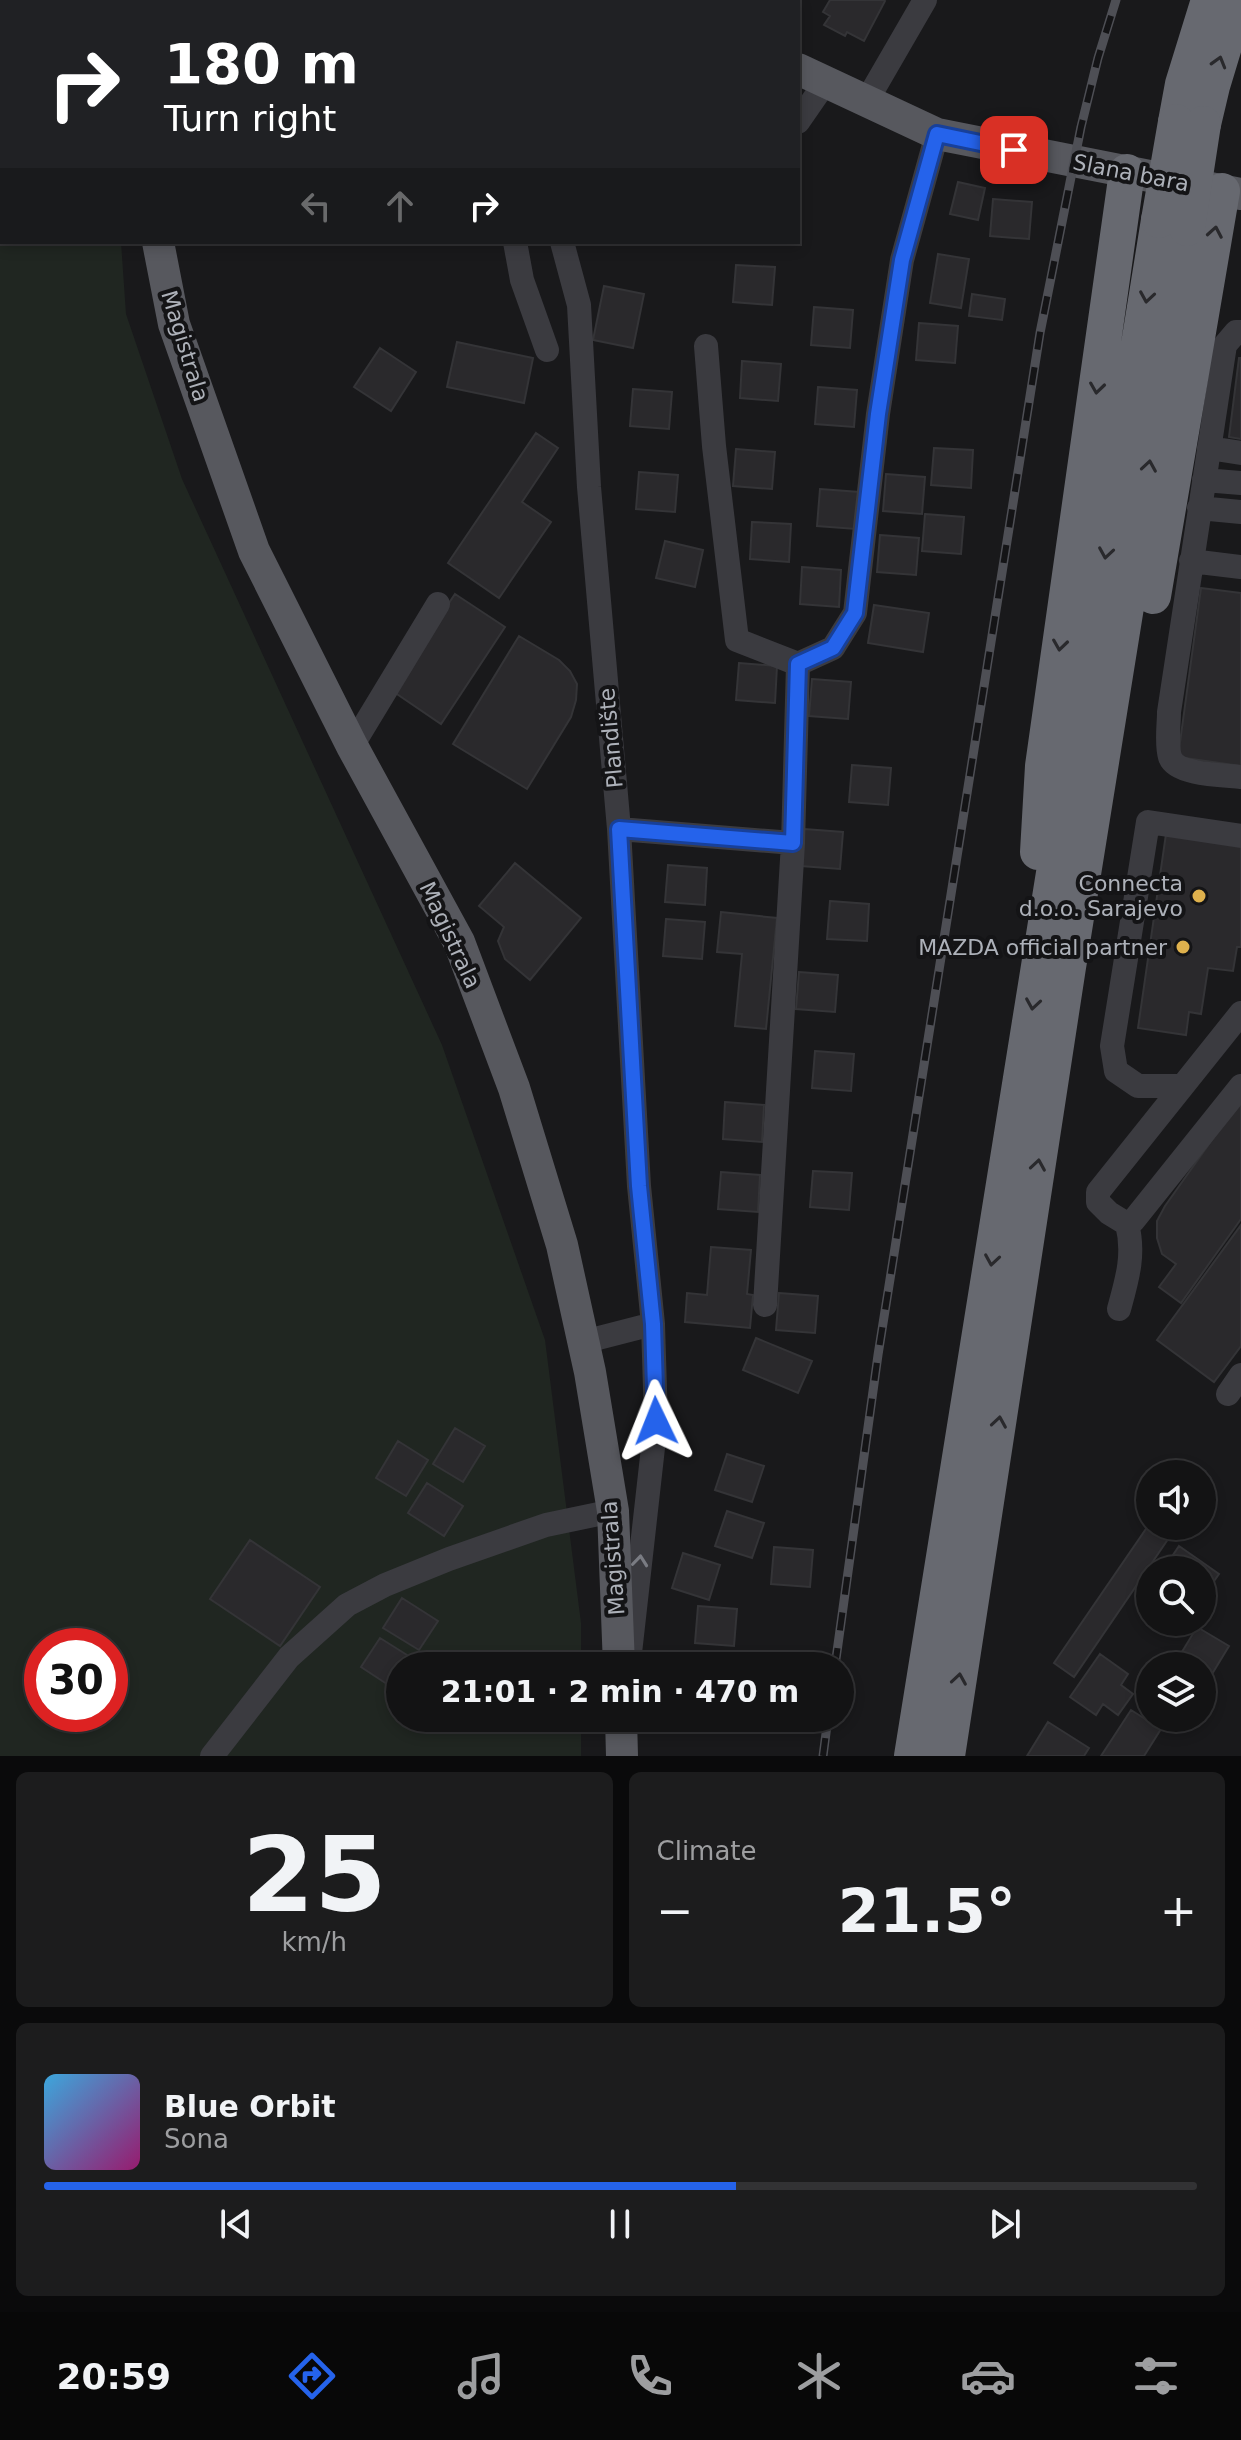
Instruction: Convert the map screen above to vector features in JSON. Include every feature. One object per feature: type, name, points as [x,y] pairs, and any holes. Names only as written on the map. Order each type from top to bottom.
[{"type":"highway","points":[[912,1756],[1054,966],[1190,123],[1183,84],[1209,0]]},
{"type":"highway","points":[[1190,123],[1212,86],[1238,0]]},
{"type":"highway","points":[[947,1756],[1054,966],[1038,831],[1041,791],[1127,172]]},
{"type":"highway","points":[[1054,966],[1112,824],[1232,192]]},
{"type":"main road","name":"Slana bara","points":[[811,76],[937,134],[1232,192]]},
{"type":"main road","name":"Magistrala","points":[[158,244],[174,324],[254,551],[352,746],[459,942],[514,1088],[562,1245],[583,1342],[613,1511],[618,1652]]},
{"type":"street","points":[[866,102],[925,0]]},
{"type":"street","points":[[800,115],[811,76]]},
{"type":"street","points":[[706,346],[714,446],[737,640],[798,664],[833,648],[855,613],[878,414],[902,260],[937,134]]},
{"type":"street","points":[[515,244],[522,280],[547,350]]},
{"type":"street","name":"Plandište","points":[[563,244],[579,305],[589,487],[619,829],[639,1186],[653,1324],[656,1421],[631,1652]]},
{"type":"street","points":[[1241,332],[1236,332],[1225,345],[1169,712],[1169,756],[1175,765],[1184,770],[1241,777]]},
{"type":"street","points":[[1209,448],[1241,453]]},
{"type":"street","points":[[1204,480],[1241,483]]},
{"type":"street","points":[[1199,508],[1241,512]]},
{"type":"street","points":[[1191,561],[1241,567]]},
{"type":"street","points":[[352,746],[438,604]]},
{"type":"street","points":[[765,1305],[793,843],[798,664]]},
{"type":"street","points":[[1181,1086],[1138,1086],[1116,1071],[1112,1046],[1148,822],[1241,836]]},
{"type":"street","points":[[619,829],[793,843]]},
{"type":"street","points":[[1119,1309],[1132,1242],[1127,1224],[1098,1202],[1098,1192],[1241,1013]]},
{"type":"street","points":[[1127,1224],[1133,1221],[1241,1086]]},
{"type":"street","points":[[583,1342],[653,1324]]},
{"type":"street","points":[[212,1756],[289,1657],[347,1605],[385,1585],[449,1559],[546,1525],[613,1511]]},
{"type":"shaded area","points":[[0,244],[121,244],[126,314],[182,479],[442,1045],[545,1340],[581,1623],[581,1652],[386,1652],[386,1732],[581,1732],[581,1756],[0,1756]]},
{"type":"building","points":[[830,0],[885,1],[864,41],[847,32],[845,36],[824,25],[830,16],[823,12]]},
{"type":"building","points":[[958,182],[985,188],[978,220],[950,214]]},
{"type":"building","points":[[993,199],[1032,202],[1029,239],[990,236]]},
{"type":"building","points":[[938,254],[969,259],[961,308],[930,303]]},
{"type":"building","points":[[736,265],[775,267],[772,305],[733,302]]},
{"type":"building","points":[[604,286],[644,294],[633,348],[593,340]]},
{"type":"building","points":[[972,294],[1005,299],[1002,320],[969,316]]},
{"type":"building","points":[[814,307],[853,310],[850,348],[811,345]]},
{"type":"building","points":[[919,323],[958,326],[955,363],[916,360]]},
{"type":"building","points":[[457,342],[533,358],[524,403],[447,387]]},
{"type":"building","points":[[380,348],[416,372],[391,411],[354,387]]},
{"type":"building","points":[[1241,358],[1241,439],[1229,437]]},
{"type":"building","points":[[742,361],[781,364],[778,401],[740,398]]},
{"type":"building","points":[[818,387],[857,390],[854,427],[815,424]]},
{"type":"building","points":[[633,389],[672,392],[669,429],[630,426]]},
{"type":"building","points":[[536,433],[558,448],[522,502],[551,522],[499,598],[448,563]]},
{"type":"building","points":[[934,448],[973,450],[971,488],[931,485]]},
{"type":"building","points":[[736,449],[775,452],[772,489],[733,486]]},
{"type":"building","points":[[639,472],[678,475],[675,512],[636,509]]},
{"type":"building","points":[[886,474],[925,477],[922,514],[883,511]]},
{"type":"building","points":[[820,489],[859,492],[856,529],[817,526]]},
{"type":"building","points":[[925,514],[964,517],[961,554],[922,551]]},
{"type":"building","points":[[752,522],[791,524],[789,562],[750,559]]},
{"type":"building","points":[[880,535],[919,538],[916,575],[877,572]]},
{"type":"building","points":[[665,541],[703,550],[695,587],[656,578]]},
{"type":"building","points":[[802,567],[841,570],[839,607],[800,604]]},
{"type":"building","points":[[1201,588],[1241,593],[1241,766],[1178,757]]},
{"type":"building","points":[[455,594],[505,627],[441,724],[391,690]]},
{"type":"building","points":[[874,605],[929,613],[923,652],[868,643]]},
{"type":"building","points":[[519,636],[559,660],[577,684],[571,717],[527,789],[453,744]]},
{"type":"building","points":[[739,663],[777,666],[775,703],[736,700]]},
{"type":"building","points":[[812,679],[851,682],[848,719],[809,716]]},
{"type":"building","points":[[852,765],[891,768],[888,805],[849,802]]},
{"type":"building","points":[[804,829],[843,832],[840,869],[801,866]]},
{"type":"building","name":"Connecta d.o.o. Sarajevo","points":[[1166,834],[1241,845],[1241,947],[1237,947],[1233,971],[1208,968],[1201,1014],[1189,1012],[1186,1035],[1138,1028]]},
{"type":"building","points":[[515,863],[581,918],[530,980],[505,959],[498,941],[504,927],[479,906]]},
{"type":"building","points":[[668,865],[707,868],[705,905],[665,902]]},
{"type":"building","points":[[830,901],[869,904],[867,941],[827,939]]},
{"type":"building","points":[[721,912],[777,918],[766,1029],[735,1026],[742,954],[717,952]]},
{"type":"building","points":[[666,919],[705,922],[702,959],[663,956]]},
{"type":"building","points":[[799,972],[838,975],[835,1012],[796,1009]]},
{"type":"building","points":[[815,1051],[854,1054],[851,1091],[812,1088]]},
{"type":"building","points":[[1241,1099],[1241,1219],[1181,1303],[1159,1287],[1176,1264],[1162,1254],[1157,1238],[1157,1221]]},
{"type":"building","points":[[725,1102],[764,1105],[762,1142],[723,1139]]},
{"type":"building","points":[[813,1171],[852,1173],[849,1210],[810,1207]]},
{"type":"building","points":[[721,1172],[760,1175],[758,1212],[718,1209]]},
{"type":"building","points":[[1241,1225],[1241,1346],[1214,1382],[1157,1340]]},
{"type":"building","points":[[711,1247],[751,1250],[747,1294],[753,1295],[750,1328],[685,1322],[687,1293],[707,1295]]},
{"type":"building","points":[[779,1293],[818,1296],[815,1333],[776,1330]]},
{"type":"building","points":[[756,1338],[812,1361],[798,1393],[743,1370]]},
{"type":"building","points":[[455,1428],[485,1446],[463,1482],[433,1464]]},
{"type":"building","points":[[398,1441],[428,1460],[406,1496],[376,1478]]},
{"type":"building","points":[[727,1454],[764,1466],[752,1502],[715,1490]]},
{"type":"building","points":[[427,1483],[463,1506],[444,1536],[408,1513]]},
{"type":"building","points":[[727,1511],[764,1523],[752,1558],[715,1546]]},
{"type":"building","points":[[250,1540],[320,1587],[280,1646],[210,1599]]},
{"type":"building","points":[[1138,1540],[1167,1540],[1157,1556],[1136,1556],[1136,1586],[1074,1677],[1054,1663]]},
{"type":"building","points":[[1179,1546],[1193,1556],[1172,1556]]},
{"type":"building","points":[[774,1547],[813,1550],[810,1587],[771,1584]]},
{"type":"building","points":[[683,1553],[720,1565],[709,1600],[672,1588]]},
{"type":"building","points":[[402,1598],[438,1621],[419,1650],[383,1628]]},
{"type":"building","points":[[698,1606],[737,1609],[734,1646],[695,1643]]},
{"type":"building","points":[[1192,1636],[1212,1636],[1229,1646],[1216,1667],[1216,1652],[1182,1652]]},
{"type":"building","points":[[380,1638],[402,1652],[386,1652],[386,1683],[361,1667]]},
{"type":"building","points":[[1100,1654],[1128,1674],[1121,1685],[1133,1694],[1118,1715],[1103,1704],[1096,1715],[1070,1697]]},
{"type":"building","points":[[1131,1710],[1136,1713],[1136,1732],[1159,1732],[1144,1756],[1101,1756]]},
{"type":"building","points":[[1048,1722],[1089,1748],[1084,1756],[1027,1756]]},
{"type":"railway","points":[[837,1652],[878,1355],[1040,333],[1081,127],[1116,0]]},
{"type":"railway","points":[[823,1756],[826,1732]]},
{"type":"place","name":"Connecta d.o.o. Sarajevo","points":[[1199,896]]},
{"type":"place","name":"MAZDA official partner","points":[[1183,947]]},
{"type":"route","points":[[656,1421],[653,1324],[639,1186],[619,829],[793,843],[798,664],[833,648],[855,613],[878,414],[902,260],[937,134],[1014,150]]}]
